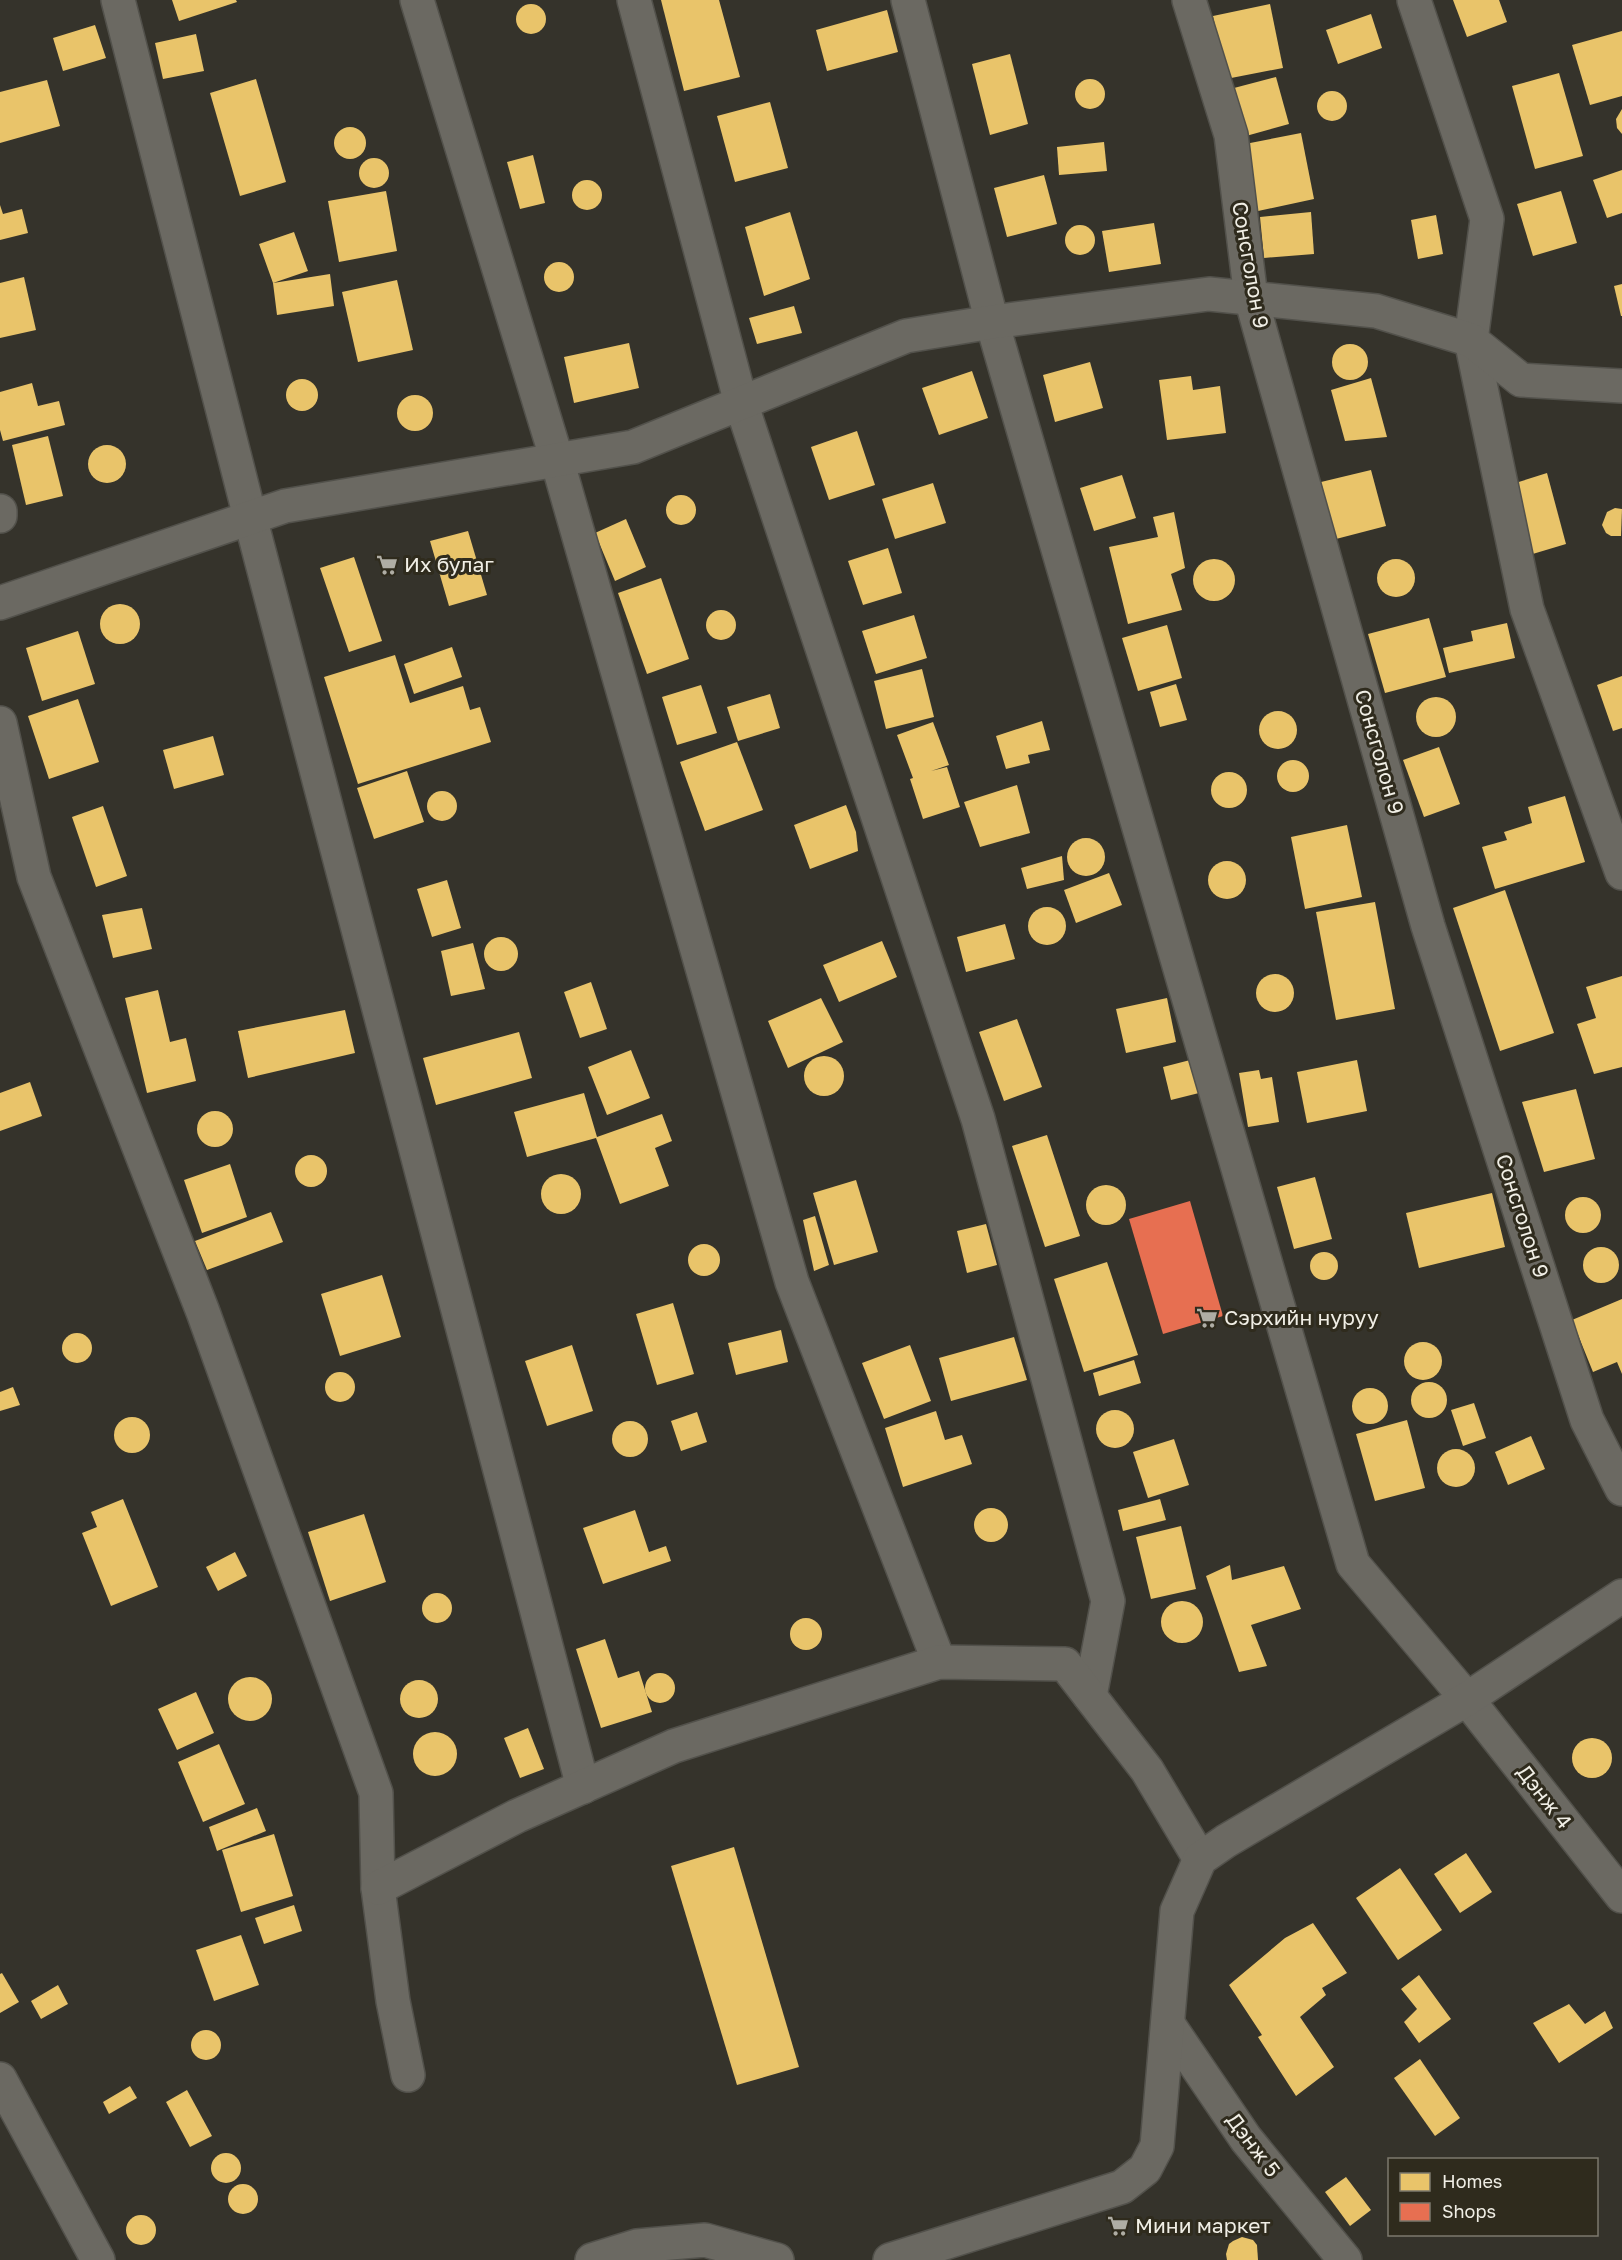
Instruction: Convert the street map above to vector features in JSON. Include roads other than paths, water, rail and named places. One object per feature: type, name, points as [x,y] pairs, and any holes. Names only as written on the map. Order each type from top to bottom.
[{"type":"street","points":[[118,0],[250,517],[583,1786]]},
{"type":"street","points":[[417,0],[556,460],[792,1282],[939,1662]]},
{"type":"street","points":[[634,0],[741,403],[978,1119],[1108,1601],[1090,1696]]},
{"type":"street","name":"Дэнж 4","points":[[908,0],[992,322],[1353,1564],[1467,1699],[1622,1896]]},
{"type":"street","name":"Сонсголон 9","points":[[1189,0],[1231,135],[1251,298],[1428,926],[1587,1420],[1622,1489]]},
{"type":"street","points":[[1414,0],[1487,219],[1471,340],[1527,609],[1622,873]]},
{"type":"street","points":[[0,603],[285,506],[633,447],[906,336],[992,322],[1209,294],[1251,298],[1376,311],[1471,340],[1521,380],[1622,386]]},
{"type":"street","points":[[0,511],[0,516]]},
{"type":"street","points":[[0,723],[34,877],[203,1312],[376,1793],[378,1888],[393,2001],[408,2075]]},
{"type":"street","points":[[890,2260],[1122,2187],[1145,2169],[1157,2146],[1177,1911],[1200,1859],[1226,1841],[1467,1699],[1622,1596]]},
{"type":"street","points":[[378,1888],[516,1816],[674,1746],[939,1662],[1065,1664],[1147,1770],[1200,1859]]},
{"type":"street","name":"Дэнж 5","points":[[1167,2024],[1246,2139],[1345,2260]]},
{"type":"street","points":[[0,2079],[98,2260]]},
{"type":"street","points":[[592,2260],[637,2246],[705,2240],[777,2260]]},
{"type":"place","name":"Их булаг","points":[[387,565]]},
{"type":"place","name":"Сэрхийн нуруу","points":[[1207,1318]]},
{"type":"place","name":"Мини маркет","points":[[1118,2226]]}]
